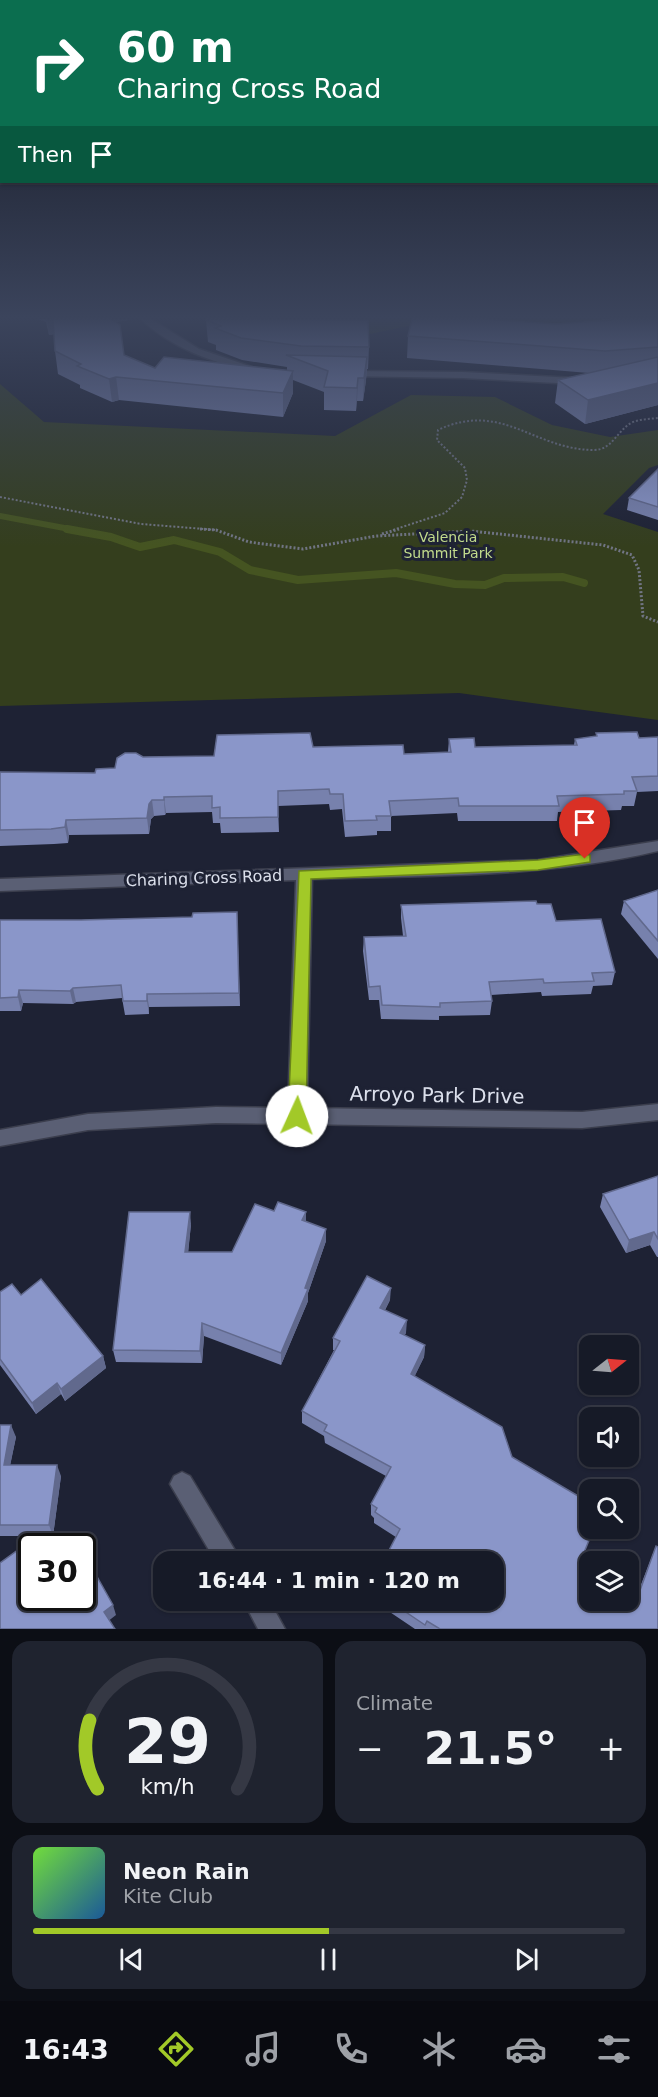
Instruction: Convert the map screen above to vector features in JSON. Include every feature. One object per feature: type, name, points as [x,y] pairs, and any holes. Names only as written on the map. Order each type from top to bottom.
[{"type":"street","name":"Charing Cross Road","points":[[0,885],[538,865],[632,852],[658,846]]},
{"type":"street","points":[[297,1116],[304,874]]},
{"type":"street","name":"Arroyo Park Drive","points":[[0,1138],[88,1122],[216,1115],[582,1119],[658,1112]]},
{"type":"street","points":[[182,1484],[223,1551]]},
{"type":"street","points":[[261,1611],[272,1629]]},
{"type":"path","points":[[376,536],[429,520],[451,509],[464,498],[467,474],[464,465],[437,440],[438,430],[446,424],[477,420],[500,422],[576,448],[597,450],[611,444],[628,424],[658,418]]},
{"type":"path","points":[[0,497],[26,500],[141,524],[216,530],[267,546],[303,549],[376,536],[449,531],[501,532],[570,543],[603,545],[633,555],[637,562],[643,616],[658,622]]},
{"type":"green space","name":"Valencia Summit Park","points":[[0,395],[13,395],[44,422],[335,436],[412,395],[495,397],[552,425],[610,437],[658,430],[658,465],[649,468],[603,514],[658,532],[658,720],[459,693],[0,706]]},
{"type":"building","points":[[581,395],[609,395],[588,400]]},
{"type":"building","points":[[658,469],[658,507],[629,498]]},
{"type":"building","points":[[637,732],[639,738],[658,737],[658,776],[632,777],[637,791],[624,791],[624,794],[557,796],[559,806],[459,806],[458,798],[389,801],[391,816],[376,816],[377,820],[345,821],[343,794],[330,794],[329,789],[278,791],[278,817],[220,818],[220,807],[212,808],[212,796],[164,797],[164,800],[152,800],[149,804],[147,818],[66,820],[65,827],[0,830],[0,772],[95,773],[96,769],[115,768],[117,758],[125,753],[136,753],[143,757],[214,756],[217,735],[310,733],[313,747],[403,745],[404,754],[451,752],[449,739],[474,738],[475,747],[577,745],[575,739],[597,736],[596,733]]},
{"type":"building","points":[[658,890],[658,941],[624,901]]},
{"type":"building","points":[[536,901],[537,904],[551,904],[556,921],[601,919],[615,972],[592,973],[594,981],[544,983],[543,979],[489,982],[492,1001],[440,1003],[440,1007],[382,1005],[380,986],[369,987],[364,937],[406,936],[401,905]]},
{"type":"building","points":[[237,912],[239,993],[147,994],[147,1001],[123,1001],[121,985],[73,988],[70,991],[19,990],[18,997],[0,998],[0,920],[192,917],[193,913]]},
{"type":"building","points":[[658,1176],[658,1239],[654,1232],[629,1240],[603,1194]]},
{"type":"building","points":[[278,1202],[306,1212],[302,1220],[326,1229],[305,1288],[308,1289],[281,1353],[202,1323],[200,1351],[113,1350],[129,1212],[190,1212],[185,1252],[232,1252],[255,1204],[274,1211]]},
{"type":"building","points":[[367,1276],[391,1288],[380,1308],[407,1320],[400,1333],[425,1345],[411,1374],[502,1427],[512,1457],[579,1497],[579,1539],[590,1539],[585,1551],[579,1551],[579,1611],[639,1611],[639,1593],[656,1546],[658,1547],[658,1629],[440,1629],[427,1621],[425,1625],[404,1611],[504,1611],[504,1551],[389,1551],[400,1529],[375,1512],[377,1508],[371,1504],[391,1467],[324,1431],[327,1425],[302,1411],[340,1341],[333,1338]]},
{"type":"building","points":[[41,1279],[103,1356],[61,1389],[57,1383],[32,1403],[0,1359],[0,1292],[12,1284],[21,1295]]},
{"type":"building","points":[[0,1425],[11,1425],[4,1465],[57,1465],[49,1525],[0,1525]]},
{"type":"building","points":[[18,1550],[18,1611],[96,1611],[96,1575],[113,1605],[104,1612],[115,1629],[0,1629],[0,1563]]},
{"type":"waterway","points":[[0,516],[75,530]]},
{"type":"waterway","points":[[67,529],[111,537],[140,547],[174,540],[220,552],[250,570],[298,580],[396,573],[455,584],[485,585],[504,578],[563,577],[584,583]]},
{"type":"route","points":[[297,1116],[304,874],[538,865],[585,859]]}]
